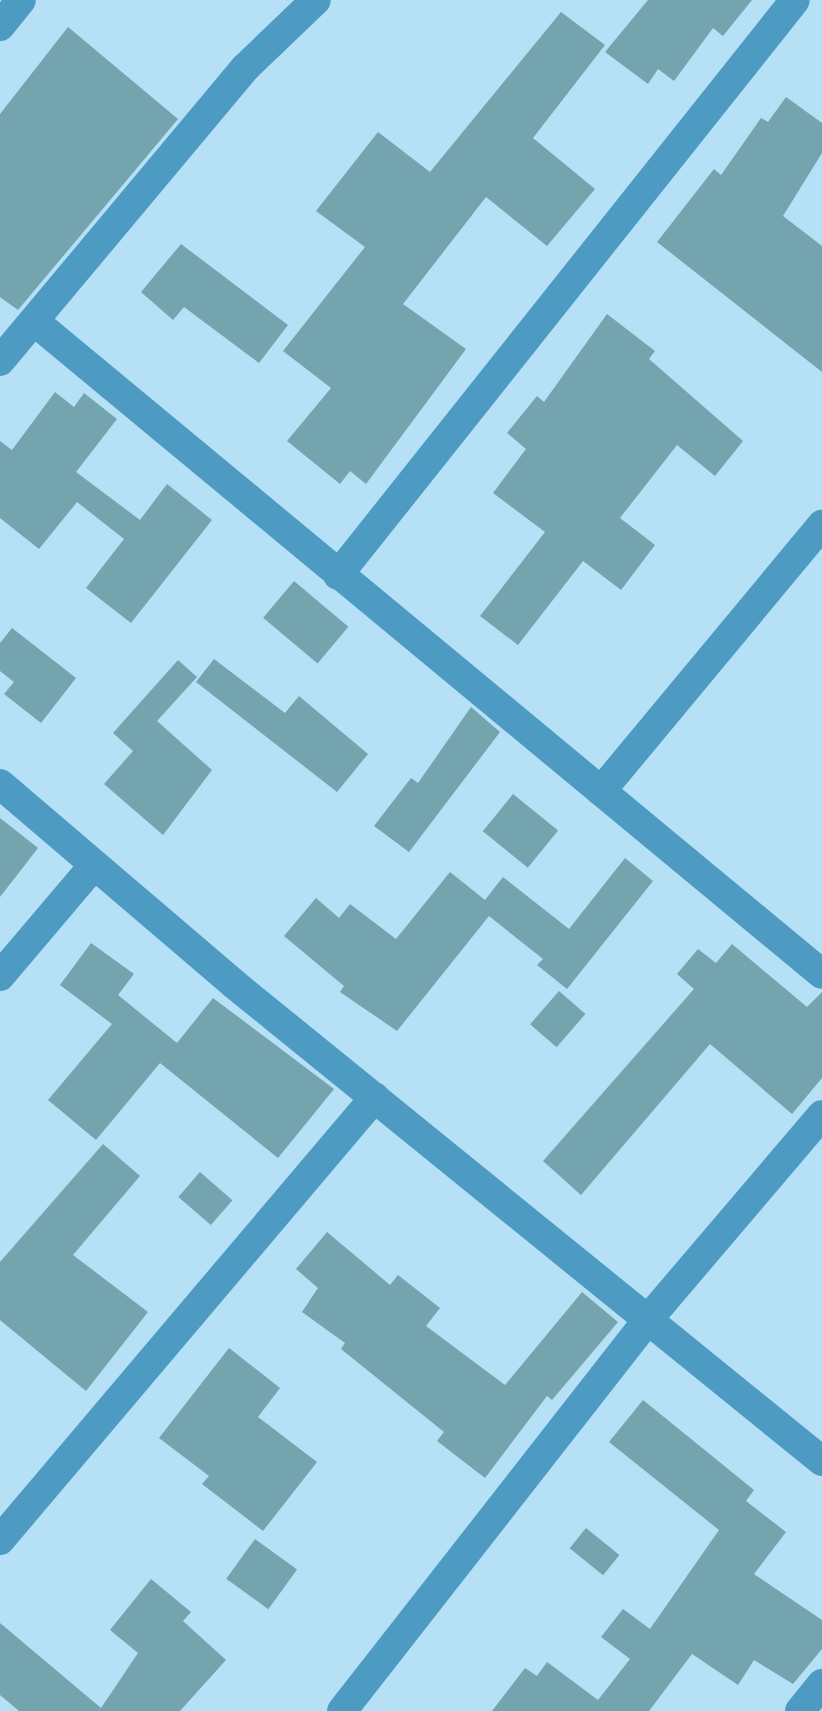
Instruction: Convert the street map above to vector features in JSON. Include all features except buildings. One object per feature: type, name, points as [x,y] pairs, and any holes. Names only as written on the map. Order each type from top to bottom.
[{"type":"street","points":[[0,26],[21,0]]},
{"type":"street","points":[[0,361],[245,68],[316,0]]},
{"type":"street","points":[[338,575],[795,0]]},
{"type":"street","points":[[34,321],[822,974]]},
{"type":"street","points":[[601,791],[822,525]]},
{"type":"street","points":[[0,784],[375,1097],[822,1461]]},
{"type":"street","points":[[0,976],[94,865]]},
{"type":"street","points":[[0,1540],[375,1097]]},
{"type":"street","points":[[342,1711],[650,1318],[822,1116]]},
{"type":"street","points":[[800,1711],[822,1684]]}]
